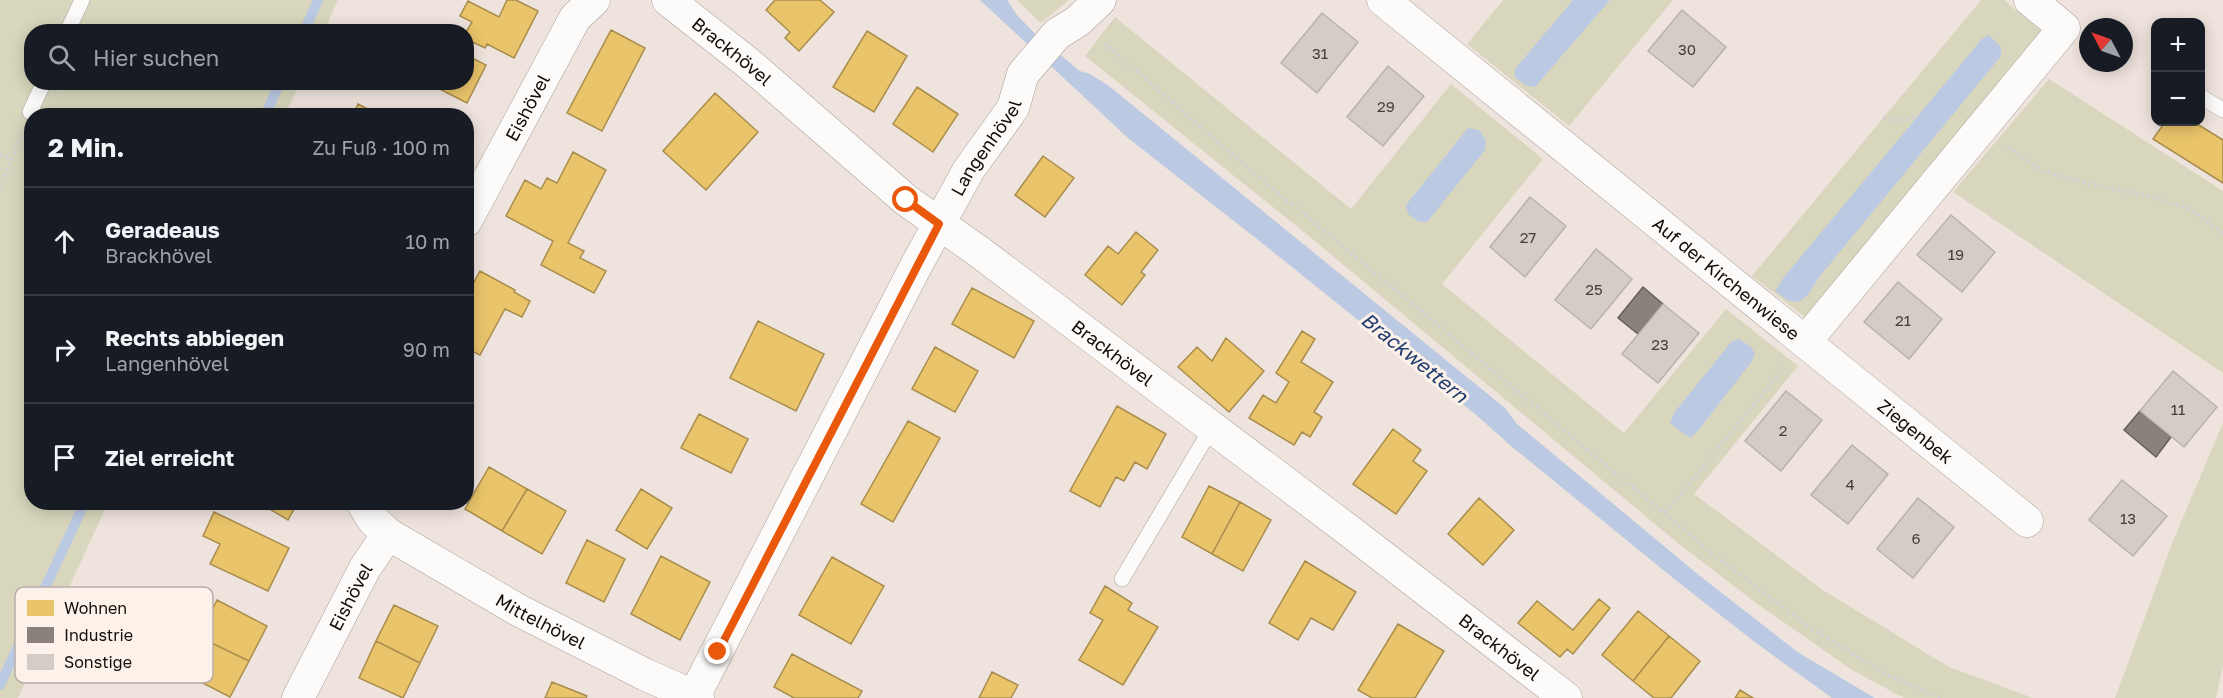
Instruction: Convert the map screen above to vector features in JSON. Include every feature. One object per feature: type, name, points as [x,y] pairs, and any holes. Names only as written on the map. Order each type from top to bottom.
[{"type":"street","name":"Eishövel","points":[[474,206],[575,18],[594,0]]},
{"type":"street","name":"Brackhövel","points":[[668,0],[748,63],[906,200],[1356,536],[1566,698]]},
{"type":"street","name":"Auf der Kirchenwiese","points":[[1383,0],[1805,342],[2064,28],[2030,0]]},
{"type":"street","name":"Langenhövel","points":[[695,697],[968,171],[1013,108],[1023,74],[1079,18]]},
{"type":"street","name":"Ziegenbek","points":[[1805,342],[2027,521]]},
{"type":"street","points":[[367,510],[373,520],[388,534]]},
{"type":"street","name":"Eishövel","points":[[298,698],[365,568],[388,534]]},
{"type":"street","name":"Mittelhövel","points":[[388,534],[518,610],[646,675],[695,697]]},
{"type":"lane","points":[[72,24],[82,0]]},
{"type":"lane","points":[[32,108],[40,90]]},
{"type":"lane","points":[[2205,99],[2223,110]]},
{"type":"lane","points":[[1122,579],[1211,429]]},
{"type":"path","points":[[1079,18],[1228,151],[1713,554],[1812,628],[1887,675],[1941,698]]},
{"type":"path","points":[[1883,118],[1904,121],[1918,116]]},
{"type":"path","points":[[0,188],[24,128]]},
{"type":"path","points":[[1983,128],[2010,150],[2043,171],[2092,185],[2145,195],[2190,209],[2223,233]]},
{"type":"path","points":[[0,154],[12,159]]},
{"type":"path","points":[[1665,513],[1805,342]]},
{"type":"green space","points":[[0,0],[338,0],[327,24],[24,24],[24,90],[297,90],[288,108],[24,108],[24,510],[105,510],[69,587],[15,587],[15,683],[25,683],[18,698],[0,698]]},
{"type":"green space","points":[[1017,0],[1069,0],[1041,23]]},
{"type":"green space","points":[[1503,0],[1673,0],[1569,126],[1467,44]]},
{"type":"green space","points":[[1981,0],[2004,0],[2041,31],[1806,318],[1752,276]]},
{"type":"green space","points":[[1115,17],[1351,209],[1451,84],[1543,159],[1442,284],[1624,433],[1726,309],[1798,366],[1694,494],[1823,590],[1949,667],[2033,698],[1904,698],[1852,670],[1756,603],[1679,544],[1310,237],[1085,56]]},
{"type":"green space","points":[[2049,79],[2223,191],[2223,373],[1953,192]]},
{"type":"green space","points":[[2223,423],[2223,666],[2216,698],[2115,698],[2173,541]]},
{"type":"water","name":"Brackwettern","points":[[980,0],[1007,0],[1017,15],[1037,36],[1080,71],[1090,74],[1109,86],[1505,408],[1517,424],[1700,576],[1799,653],[1875,698],[1832,698],[1756,643],[1511,446],[1475,414],[1128,138]]},
{"type":"water","points":[[1573,0],[1610,0],[1535,87],[1525,85],[1515,77],[1515,69]]},
{"type":"water","points":[[1989,35],[2001,47],[2001,56],[1820,276],[1807,296],[1799,302],[1787,300],[1775,291],[1784,277],[1982,39]]},
{"type":"water","points":[[1468,128],[1479,130],[1486,140],[1485,150],[1427,222],[1419,222],[1408,214],[1406,205]]},
{"type":"water","points":[[1739,339],[1751,347],[1755,354],[1752,361],[1698,431],[1690,438],[1670,423],[1674,413],[1732,341]]},
{"type":"building: Wohnen","points":[[507,0],[516,0],[538,11],[514,58],[487,44],[485,48],[474,43],[474,24],[460,16],[468,1],[499,17]]},
{"type":"building: Wohnen","points":[[775,0],[820,0],[834,12],[799,51],[785,38],[790,32],[766,10]]},
{"type":"building: Wohnen","points":[[611,30],[645,48],[602,131],[567,113]]},
{"type":"building: Wohnen","points":[[867,31],[907,56],[874,112],[833,87]]},
{"type":"building: Wohnen","points":[[474,59],[486,65],[474,89]]},
{"type":"building: Wohnen","points":[[917,87],[958,114],[933,152],[893,124]]},
{"type":"building: Wohnen","points":[[442,90],[474,90],[467,103]]},
{"type":"building: Wohnen","points":[[715,93],[758,132],[706,190],[663,151]]},
{"type":"building: Wohnen","points":[[2162,126],[2200,126],[2223,140],[2223,183],[2153,139]]},
{"type":"building: Wohnen","points":[[573,152],[606,170],[568,243],[584,251],[580,258],[606,271],[594,293],[541,265],[553,241],[506,216],[525,180],[541,189],[547,178],[557,183]]},
{"type":"building: Wohnen","points":[[1043,156],[1074,178],[1045,217],[1015,195]]},
{"type":"building: Wohnen","points":[[1136,232],[1158,250],[1141,272],[1145,275],[1122,305],[1085,275],[1108,246],[1118,254]]},
{"type":"building: Wohnen","points":[[480,271],[530,301],[522,317],[505,309],[480,355],[474,352],[474,282]]},
{"type":"building: Wohnen","points":[[972,288],[1034,321],[1014,358],[952,324]]},
{"type":"building: Wohnen","points":[[758,321],[824,354],[796,411],[730,378]]},
{"type":"building: Wohnen","points":[[1302,331],[1315,339],[1301,362],[1333,382],[1314,412],[1322,417],[1310,437],[1302,432],[1294,445],[1249,418],[1263,395],[1276,403],[1289,382],[1276,373]]},
{"type":"building: Wohnen","points":[[1226,338],[1264,371],[1229,412],[1178,367],[1197,347],[1212,361]]},
{"type":"building: Wohnen","points":[[935,347],[978,371],[955,412],[912,389]]},
{"type":"building: Wohnen","points":[[1117,406],[1166,434],[1147,469],[1135,462],[1124,481],[1116,477],[1100,507],[1070,491]]},
{"type":"building: Wohnen","points":[[699,414],[748,439],[731,473],[681,448]]},
{"type":"building: Wohnen","points":[[908,421],[940,438],[893,522],[861,504]]},
{"type":"building: Wohnen","points":[[1393,429],[1421,450],[1413,461],[1427,471],[1396,514],[1353,484]]},
{"type":"building: Wohnen","points":[[489,467],[527,489],[502,531],[467,510],[474,510],[474,493]]},
{"type":"building: Wohnen","points":[[1209,486],[1240,502],[1212,554],[1182,537]]},
{"type":"building: Wohnen","points":[[527,489],[566,511],[542,554],[502,531]]},
{"type":"building: Wohnen","points":[[641,489],[672,508],[647,549],[616,530]]},
{"type":"building: Wohnen","points":[[1479,498],[1514,530],[1483,565],[1448,534]]},
{"type":"building: Wohnen","points":[[1240,502],[1271,520],[1243,571],[1212,554]]},
{"type":"building: Wohnen","points":[[271,510],[294,510],[288,520]]},
{"type":"building: Wohnen","points":[[214,512],[289,548],[268,591],[210,564],[220,544],[203,536]]},
{"type":"building: Wohnen","points":[[587,540],[625,559],[604,602],[566,583]]},
{"type":"building: Wohnen","points":[[661,556],[710,582],[680,640],[631,614]]},
{"type":"building: Wohnen","points":[[832,557],[884,586],[851,644],[799,615]]},
{"type":"building: Wohnen","points":[[1305,561],[1356,592],[1333,630],[1311,618],[1298,640],[1269,623]]},
{"type":"building: Wohnen","points":[[1105,586],[1132,603],[1128,610],[1158,627],[1123,685],[1079,660],[1103,620],[1090,613]]},
{"type":"building: Wohnen","points":[[1599,599],[1610,608],[1573,654],[1567,649],[1560,657],[1518,623],[1537,601],[1573,630]]},
{"type":"building: Wohnen","points":[[217,600],[267,626],[249,661],[213,644],[213,608]]},
{"type":"building: Wohnen","points":[[394,605],[438,626],[420,663],[376,641]]},
{"type":"building: Wohnen","points":[[1638,611],[1669,636],[1633,681],[1602,655]]},
{"type":"building: Wohnen","points":[[1398,624],[1444,651],[1415,698],[1372,698],[1358,690]]},
{"type":"building: Wohnen","points":[[1669,636],[1700,661],[1671,698],[1654,698],[1633,681]]},
{"type":"building: Wohnen","points":[[376,641],[420,663],[403,698],[359,678]]},
{"type":"building: Wohnen","points":[[213,644],[249,661],[230,697],[203,683],[213,683]]},
{"type":"building: Wohnen","points":[[792,654],[862,691],[858,698],[794,698],[774,687]]},
{"type":"building: Wohnen","points":[[992,672],[1018,685],[1011,698],[979,698]]},
{"type":"building: Wohnen","points":[[552,682],[587,696],[586,698],[545,698]]},
{"type":"building: Wohnen","points":[[1740,690],[1753,698],[1735,698]]},
{"type":"building: Industrie","points":[[1643,287],[1663,304],[1638,334],[1618,318]]},
{"type":"building: Industrie","points":[[2140,411],[2171,437],[2156,457],[2124,430]]},
{"type":"building: Sonstige","points":[[1682,10],[1726,47],[1693,87],[1648,51]]},
{"type":"building: Sonstige","points":[[1322,13],[1358,42],[1317,93],[1281,63]]},
{"type":"building: Sonstige","points":[[1388,66],[1424,96],[1383,146],[1347,117]]},
{"type":"building: Sonstige","points":[[1530,197],[1566,226],[1525,277],[1490,247]]},
{"type":"building: Sonstige","points":[[1951,215],[1995,252],[1962,292],[1917,255]]},
{"type":"building: Sonstige","points":[[1596,249],[1632,279],[1591,329],[1555,300]]},
{"type":"building: Sonstige","points":[[1898,282],[1942,319],[1909,359],[1864,322]]},
{"type":"building: Sonstige","points":[[1663,304],[1699,333],[1658,383],[1622,354]]},
{"type":"building: Sonstige","points":[[2173,371],[2217,407],[2184,447],[2140,411]]},
{"type":"building: Sonstige","points":[[1786,391],[1822,420],[1781,471],[1745,441]]},
{"type":"building: Sonstige","points":[[1852,445],[1888,474],[1848,524],[1811,495]]},
{"type":"building: Sonstige","points":[[2122,480],[2167,516],[2133,556],[2089,520]]},
{"type":"building: Sonstige","points":[[1918,498],[1954,527],[1913,578],[1877,549]]},
{"type":"waterway","points":[[308,24],[318,0]]},
{"type":"waterway","points":[[269,108],[276,90]]},
{"type":"waterway","points":[[46,587],[81,510]]},
{"type":"waterway","points":[[0,685],[15,653]]},
{"type":"route","points":[[718,652],[939,224],[906,200]]}]
